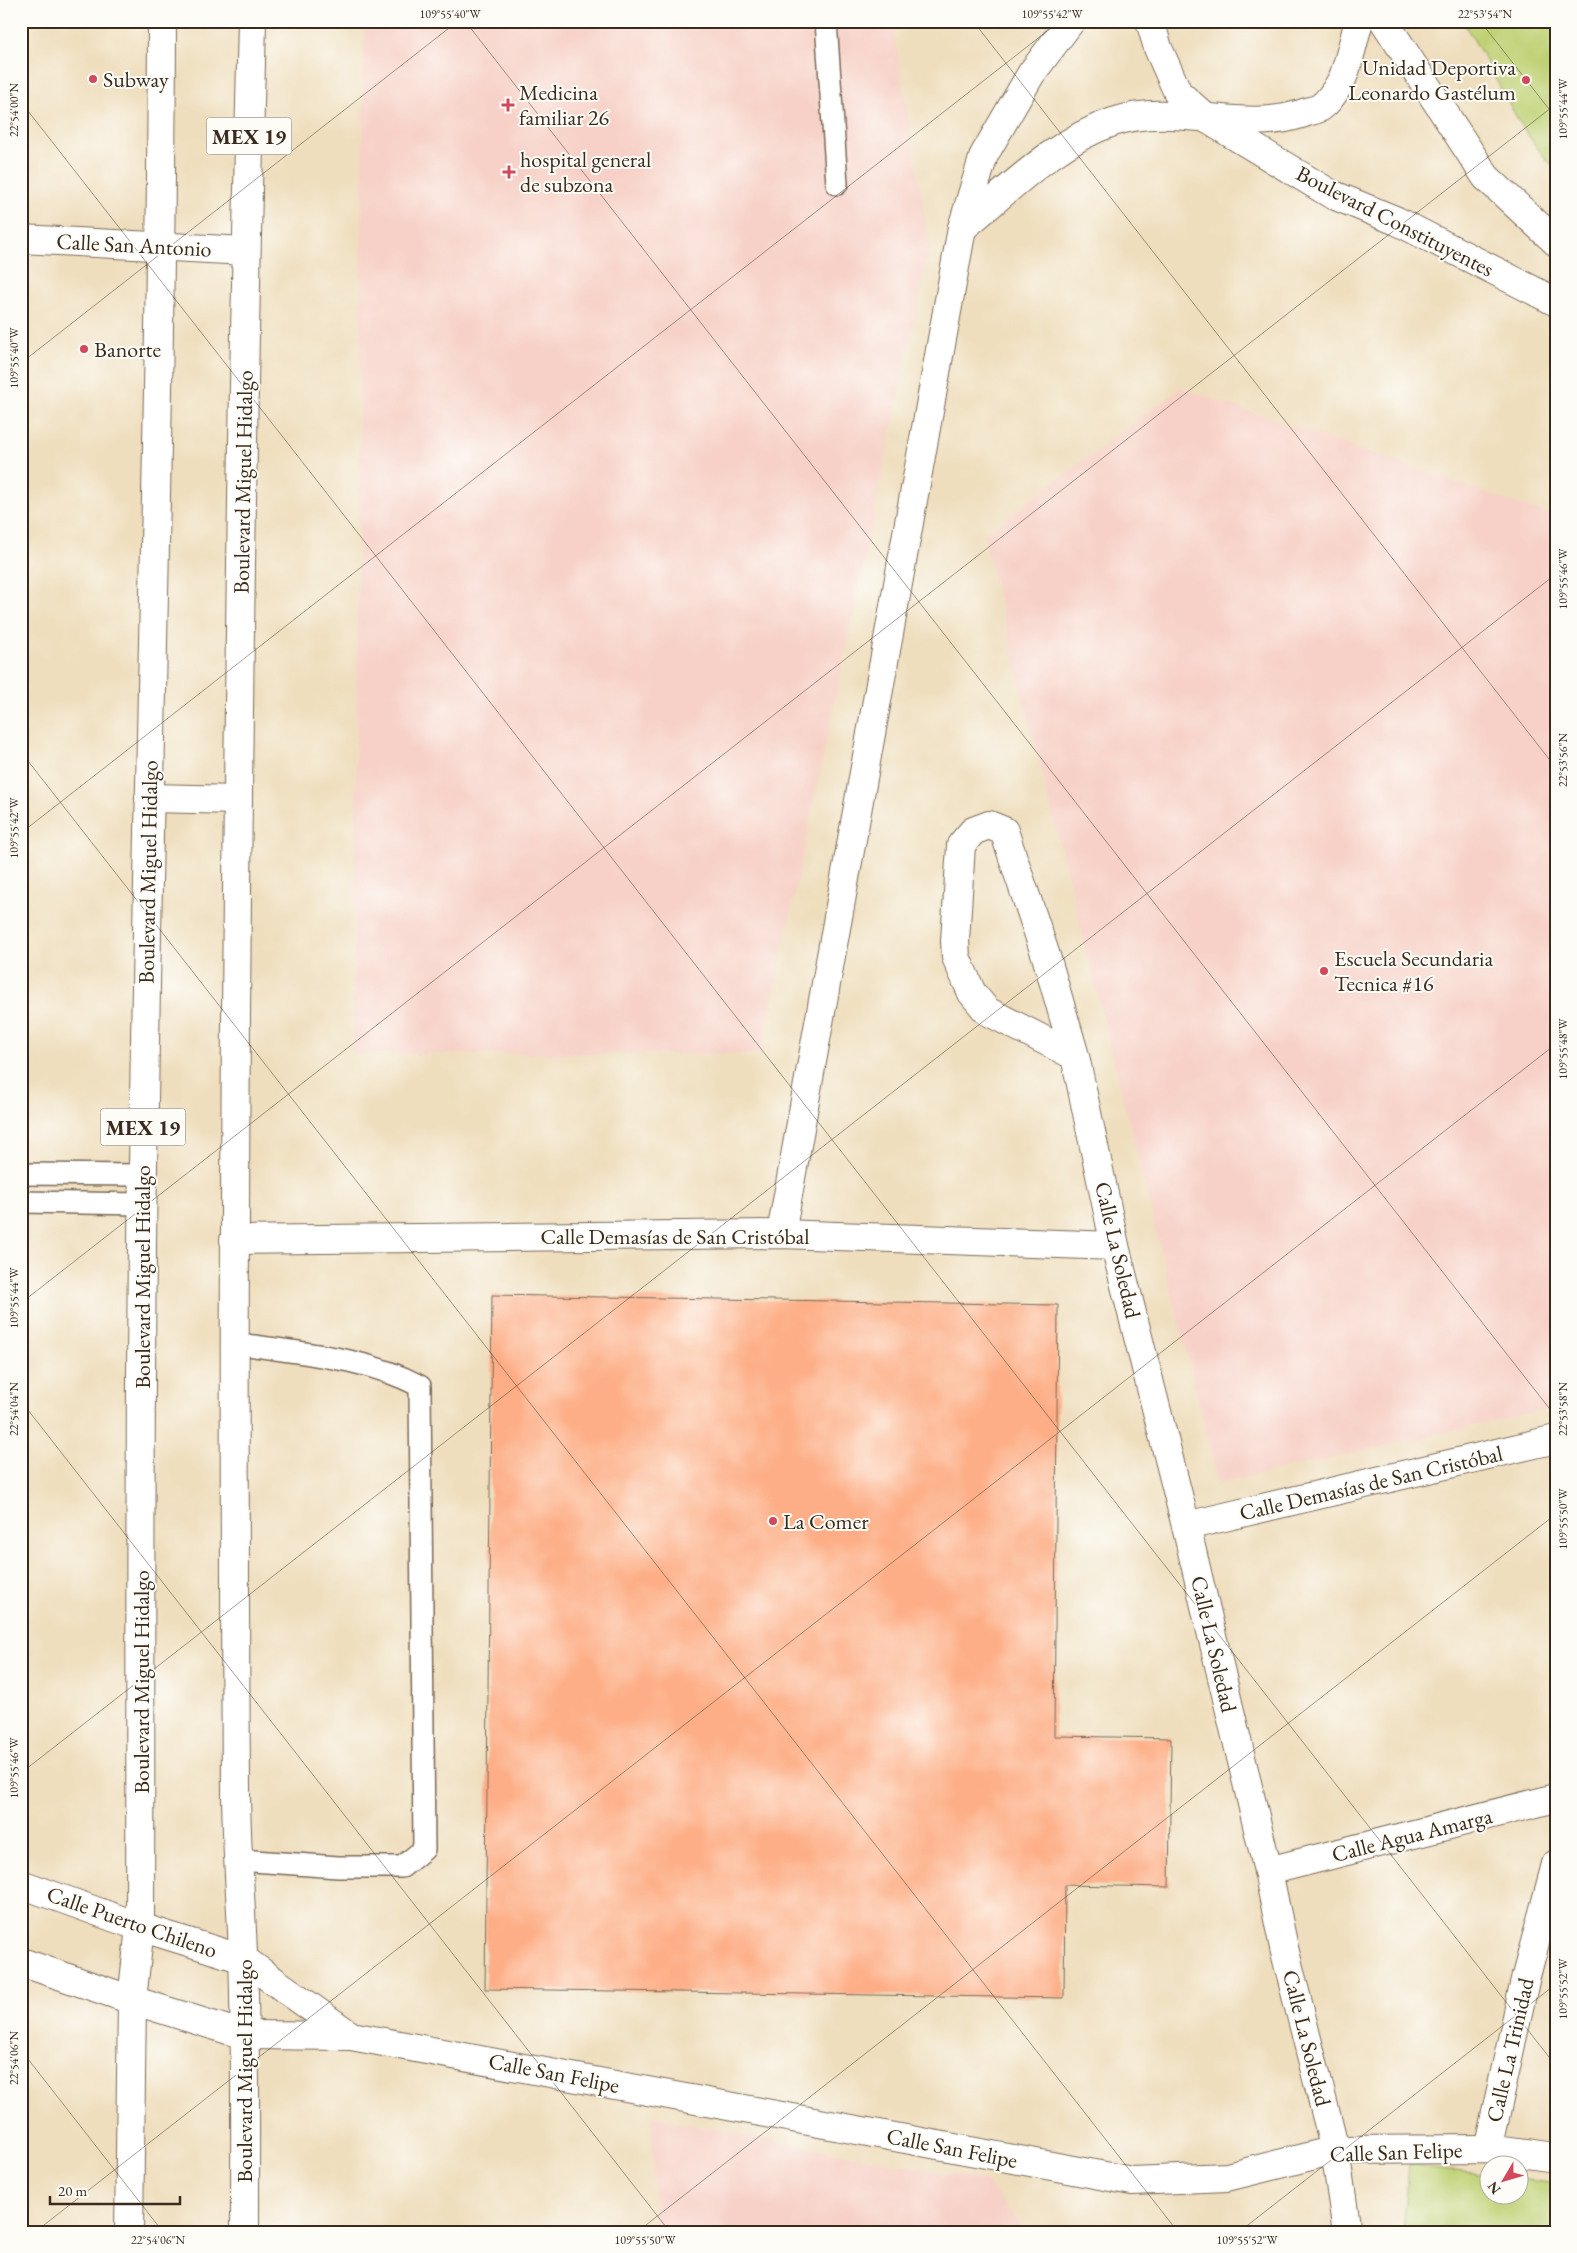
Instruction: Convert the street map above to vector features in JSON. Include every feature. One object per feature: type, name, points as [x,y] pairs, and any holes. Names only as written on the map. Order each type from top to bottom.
[{"type":"street","name":"Boulevard Miguel Hidalgo","points":[[129,2232],[132,2000],[140,1927],[142,1175],[148,798],[161,247],[162,21]]},
{"type":"street","name":"Boulevard Miguel Hidalgo","points":[[245,2232],[243,1958],[236,1787],[234,1240],[246,251],[252,21]]},
{"type":"street","name":"Boulevard Constituyentes","points":[[1150,21],[1158,48],[1178,93],[1207,119],[1331,194],[1397,221],[1556,302]]},
{"type":"street","points":[[962,228],[1039,163],[1080,135],[1114,122],[1144,115],[1178,114],[1207,119],[1284,120],[1322,106],[1342,81],[1359,21]]},
{"type":"street","points":[[1384,21],[1486,177],[1556,242]]},
{"type":"street","points":[[781,1234],[962,228],[984,154],[1031,74],[1070,22]]},
{"type":"street","name":"Calle San Antonio","points":[[21,239],[246,251]]},
{"type":"street","points":[[148,798],[238,800]]},
{"type":"street","name":"Calle La Soledad","points":[[1075,1056],[987,1011],[972,993],[956,956],[955,941],[961,844],[974,831],[989,825],[1004,832],[1046,956],[1075,1056],[1115,1246],[1186,1526],[1268,1871],[1284,1948],[1335,2150],[1348,2232]]},
{"type":"street","name":"Calle Demasías de San Cristóbal","points":[[234,1240],[781,1234],[1115,1246]]},
{"type":"street","name":"Calle Demasías de San Cristóbal","points":[[1186,1526],[1556,1439]]},
{"type":"street","name":"Calle Agua Amarga","points":[[1268,1871],[1556,1798]]},
{"type":"street","name":"Calle La Trinidad","points":[[1488,2149],[1526,1976],[1556,1864]]},
{"type":"street","name":"Calle Puerto Chileno","points":[[21,1884],[140,1927],[243,1958],[351,2036]]},
{"type":"street","points":[[21,1962],[132,2000],[244,2035]]},
{"type":"street","name":"Calle San Felipe","points":[[244,2035],[351,2036],[1132,2181],[1228,2177],[1335,2150],[1488,2149],[1556,2158]]},
{"type":"lane","points":[[826,21],[837,184]]},
{"type":"lane","points":[[21,1174],[142,1175]]},
{"type":"lane","points":[[21,1202],[142,1204]]},
{"type":"lane","points":[[234,1343],[373,1366],[396,1374],[420,1386],[424,1849],[402,1867],[338,1867],[239,1860]]},
{"type":"shaded area","points":[[364,21],[892,21],[930,246],[761,1054],[353,1054]]},
{"type":"shaded area","name":"Escuela Secundaria Tecnica #16","points":[[1181,388],[1556,517],[1556,1407],[1219,1484],[983,535]]},
{"type":"shaded area","points":[[652,2117],[986,2181],[1026,2232],[655,2232]]},
{"type":"shaded area","points":[[1170,2223],[1222,2232],[1147,2232]]},
{"type":"green space","name":"Unidad Deportiva Leonardo Gastélum","points":[[1462,21],[1556,21],[1556,170],[1541,153],[1516,117]]},
{"type":"green space","points":[[1409,2165],[1480,2174],[1480,2206],[1530,2206],[1530,2180],[1556,2184],[1556,2232],[1403,2232]]},
{"type":"building","name":"La Comer","points":[[492,1295],[1058,1305],[1054,1736],[1171,1738],[1169,1887],[1065,1885],[1064,1998],[485,1989]]},
{"type":"place","name":"Subway","points":[[93,79]]},
{"type":"place","name":"Unidad Deportiva Leonardo Gastélum","points":[[1526,80]]},
{"type":"place","name":"Medicina familiar 26","points":[[508,105]]},
{"type":"place","name":"hospital general de subzona","points":[[509,172]]},
{"type":"place","name":"Banorte","points":[[84,349]]},
{"type":"place","name":"Escuela Secundaria Tecnica #16","points":[[1324,971]]},
{"type":"place","name":"La Comer","points":[[773,1521]]}]
